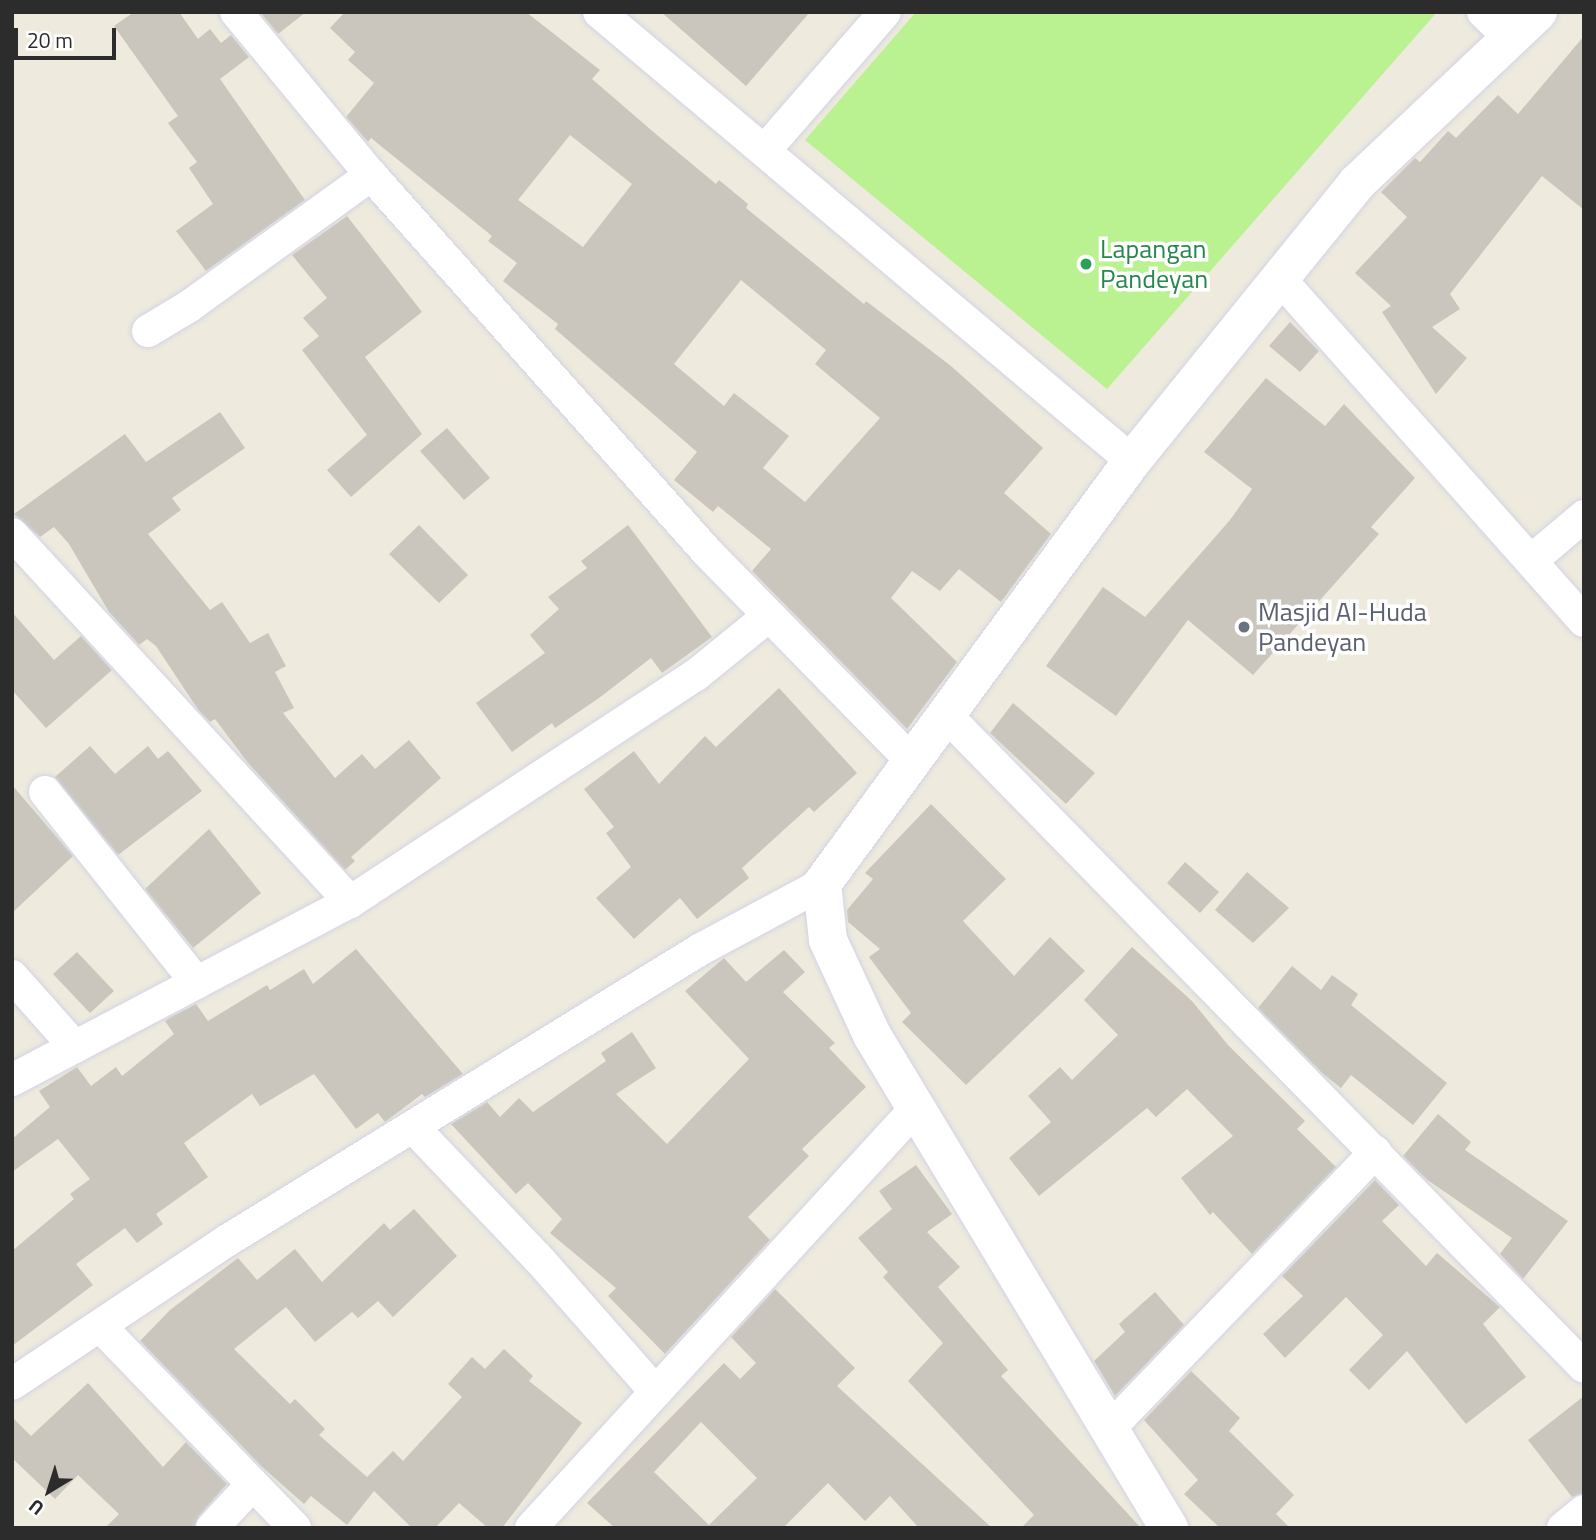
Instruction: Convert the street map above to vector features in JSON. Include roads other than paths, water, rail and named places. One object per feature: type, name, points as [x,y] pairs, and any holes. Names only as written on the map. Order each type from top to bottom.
[{"type":"street","points":[[236,12],[371,175],[767,617],[913,762]]},
{"type":"street","points":[[599,12],[766,149],[1132,461]]},
{"type":"street","points":[[766,149],[885,12]]},
{"type":"street","points":[[1483,12],[1511,38]]},
{"type":"street","points":[[12,1384],[228,1240],[701,949],[822,884],[948,717],[1132,461],[1357,183],[1538,12]]},
{"type":"street","points":[[148,331],[188,307],[371,175]]},
{"type":"street","points":[[1281,279],[1584,621]]},
{"type":"street","points":[[1532,560],[1584,516]]},
{"type":"street","points":[[12,534],[350,902]]},
{"type":"street","points":[[12,1080],[350,902],[696,675],[767,617]]},
{"type":"street","points":[[948,717],[1584,1367]]},
{"type":"street","points":[[45,792],[197,983]]},
{"type":"street","points":[[822,884],[828,940],[872,1035],[1169,1528]]},
{"type":"street","points":[[12,976],[75,1047]]},
{"type":"street","points":[[531,1528],[917,1107]]},
{"type":"street","points":[[414,1128],[538,1258],[655,1391]]},
{"type":"street","points":[[1110,1428],[1376,1152]]},
{"type":"street","points":[[101,1327],[251,1486],[295,1528]]},
{"type":"street","points":[[212,1528],[251,1486]]},
{"type":"street","points":[[1563,1528],[1584,1511]]},
{"type":"place","name":"Lapangan Pandeyan","points":[[1086,264]]},
{"type":"place","name":"Masjid Al-Huda Pandeyan","points":[[1244,627]]}]
